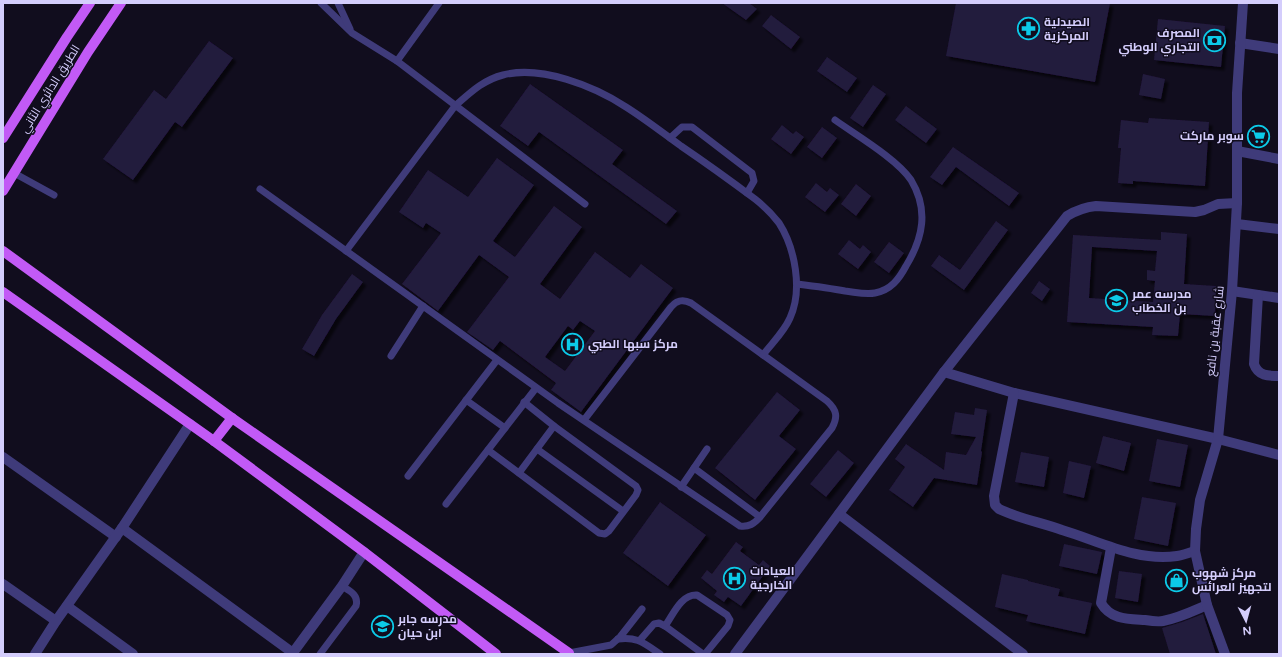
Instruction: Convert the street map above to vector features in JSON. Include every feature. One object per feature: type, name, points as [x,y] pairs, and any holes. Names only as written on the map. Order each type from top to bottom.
[{"type":"main road","name":"الطريق الدائري الثاني","points":[[3,138],[66,36],[90,3]]},
{"type":"main road","name":"الطريق الدائري الثاني","points":[[3,191],[88,52],[121,3]]},
{"type":"main road","points":[[3,251],[232,418],[569,653]]},
{"type":"main road","points":[[3,292],[214,441],[364,552],[496,654]]},
{"type":"main road","points":[[214,441],[232,418]]},
{"type":"street","name":"شارع عقبة بن نافع","points":[[1225,654],[1207,605],[1195,552],[1196,529],[1200,500],[1218,439],[1232,291],[1238,203],[1237,93],[1243,3]]},
{"type":"street","points":[[1240,43],[1279,49]]},
{"type":"street","points":[[1237,151],[1279,159]]},
{"type":"street","points":[[735,654],[944,372],[1067,216],[1076,210],[1096,206],[1195,212],[1218,204],[1238,203]]},
{"type":"street","points":[[1237,224],[1279,229]]},
{"type":"street","points":[[1232,291],[1279,298]]},
{"type":"street","points":[[1258,295],[1254,364],[1256,369],[1264,375],[1279,376]]},
{"type":"street","points":[[944,372],[1014,393],[1218,439],[1279,455]]},
{"type":"street","points":[[1014,393],[994,496],[995,505],[1003,511],[1072,533],[1111,548],[1154,557],[1177,556],[1195,552]]},
{"type":"street","points":[[35,654],[56,620],[116,537],[190,424]]},
{"type":"street","points":[[3,456],[116,537]]},
{"type":"street","points":[[839,514],[1023,654]]},
{"type":"street","points":[[122,528],[292,653],[342,586],[364,552]]},
{"type":"street","points":[[1111,548],[1101,603],[1104,609],[1118,618],[1126,620],[1162,621],[1185,615],[1207,605]]},
{"type":"street","points":[[3,584],[56,620]]},
{"type":"street","points":[[67,606],[133,654]]},
{"type":"lane","points":[[321,3],[352,33],[397,61],[585,204]]},
{"type":"lane","points":[[338,3],[352,33]]},
{"type":"lane","points":[[397,61],[439,3]]},
{"type":"lane","points":[[346,251],[455,106],[484,82],[493,78],[522,72],[543,73],[572,82],[626,106],[747,193],[772,214],[784,233],[792,254],[797,284],[796,300],[790,319],[763,355]]},
{"type":"lane","points":[[797,284],[862,293],[877,293],[891,287],[896,282],[915,252],[919,240],[922,222],[920,203],[910,180],[890,159],[835,120]]},
{"type":"lane","points":[[670,138],[682,127],[692,127],[752,173],[754,181],[747,193]]},
{"type":"lane","points":[[14,173],[54,195]]},
{"type":"lane","points":[[260,189],[536,388],[740,526],[754,524],[832,428],[836,422],[836,414],[833,406],[827,401],[691,303],[686,300],[680,300],[671,307],[584,420]]},
{"type":"lane","points":[[391,356],[423,306]]},
{"type":"lane","points":[[408,476],[498,360]]},
{"type":"lane","points":[[446,504],[536,388]]},
{"type":"lane","points":[[466,400],[505,428]]},
{"type":"lane","points":[[488,450],[602,534],[607,533],[637,492],[636,486],[524,402]]},
{"type":"lane","points":[[519,473],[554,426]]},
{"type":"lane","points":[[537,449],[623,511]]},
{"type":"lane","points":[[681,487],[707,449]]},
{"type":"lane","points":[[694,468],[760,517]]},
{"type":"lane","points":[[320,654],[356,606],[355,595],[342,586]]},
{"type":"lane","points":[[640,640],[654,624],[659,623],[704,654],[728,626],[730,620],[727,615],[701,597],[694,595],[686,598],[665,626]]},
{"type":"lane","points":[[569,653],[611,645],[618,639],[642,609]]},
{"type":"lane","points":[[618,639],[628,638],[640,640],[660,654]]},
{"type":"building","points":[[722,3],[749,3],[757,9],[746,20]]},
{"type":"building","name":"الصيدلية المركزية","points":[[956,3],[1110,3],[1095,82],[946,56]]},
{"type":"building","points":[[771,15],[800,37],[791,49],[762,26]]},
{"type":"building","points":[[1158,19],[1225,26],[1221,67],[1154,60]]},
{"type":"building","points":[[209,41],[233,58],[182,127],[175,122],[133,180],[103,159],[154,90],[166,99]]},
{"type":"building","points":[[827,57],[857,78],[847,92],[817,71]]},
{"type":"building","points":[[1143,74],[1165,79],[1161,99],[1139,95]]},
{"type":"building","points":[[530,84],[623,150],[612,164],[677,211],[666,224],[539,132],[528,146],[500,126]]},
{"type":"building","points":[[873,85],[886,94],[863,127],[850,118]]},
{"type":"building","points":[[906,106],[937,129],[926,143],[895,120]]},
{"type":"building","points":[[1149,118],[1209,122],[1205,186],[1133,181],[1133,184],[1118,183],[1121,148],[1118,148],[1121,120],[1148,123]]},
{"type":"building","points":[[782,125],[793,134],[796,131],[804,137],[791,154],[771,139]]},
{"type":"building","points":[[822,127],[837,138],[822,158],[807,147]]},
{"type":"building","points":[[953,147],[1019,193],[1009,206],[956,167],[942,185],[930,177]]},
{"type":"building","points":[[497,158],[534,185],[493,241],[515,257],[554,206],[582,227],[540,284],[560,299],[595,252],[630,278],[641,264],[673,288],[581,412],[551,390],[556,383],[500,341],[493,350],[467,332],[509,277],[479,255],[438,311],[402,284],[441,233],[426,223],[423,228],[399,212],[428,170],[468,197]],"holes":[[[580,321],[595,331],[565,371],[545,357],[568,326],[573,330]]]},
{"type":"building","points":[[816,183],[827,192],[830,188],[839,195],[825,212],[805,197]]},
{"type":"building","points":[[856,184],[871,196],[856,216],[841,204]]},
{"type":"building","points":[[996,221],[1008,230],[964,290],[931,266],[939,255],[960,270]]},
{"type":"building","points":[[1161,232],[1187,234],[1184,284],[1216,286],[1215,316],[1180,314],[1178,336],[1152,335],[1153,327],[1067,322],[1073,235],[1161,240]],"holes":[[[1092,247],[1157,251],[1155,271],[1147,270],[1147,280],[1155,281],[1153,302],[1089,298]]]},
{"type":"building","points":[[849,240],[860,249],[863,245],[871,252],[858,269],[838,254]]},
{"type":"building","points":[[889,242],[904,253],[889,273],[874,262]]},
{"type":"building","points":[[352,274],[363,282],[336,319],[314,356],[302,349],[322,315]]},
{"type":"building","points":[[1039,281],[1050,289],[1042,301],[1031,293]]},
{"type":"building","points":[[777,392],[800,410],[779,436],[796,449],[755,500],[715,468]]},
{"type":"building","points":[[975,408],[987,410],[977,485],[934,478],[913,507],[889,490],[905,467],[895,459],[906,444],[944,470],[946,452],[966,455],[976,437],[951,434],[955,412],[974,415]]},
{"type":"building","points":[[1103,436],[1131,443],[1124,471],[1096,463]]},
{"type":"building","points":[[1157,439],[1188,445],[1180,487],[1149,481]]},
{"type":"building","points":[[838,450],[854,463],[826,497],[810,484]]},
{"type":"building","points":[[1021,452],[1049,457],[1044,487],[1015,482]]},
{"type":"building","points":[[1069,461],[1091,466],[1084,498],[1063,493]]},
{"type":"building","points":[[1142,497],[1176,503],[1168,546],[1134,539]]},
{"type":"building","points":[[660,502],[706,535],[668,586],[623,553]]},
{"type":"building","points":[[736,542],[743,547],[740,551],[759,565],[763,560],[770,566],[741,606],[728,597],[724,602],[714,595],[717,591],[701,578],[707,570],[712,574]]},
{"type":"building","points":[[1064,544],[1102,552],[1097,574],[1059,566]]},
{"type":"building","points":[[1119,571],[1142,574],[1138,602],[1115,598]]},
{"type":"building","points":[[1002,574],[1060,589],[1058,596],[1092,603],[1085,634],[1026,621],[1028,615],[995,607]]},
{"type":"building","points":[[1203,614],[1216,654],[1170,654],[1162,628]]},
{"type":"place","name":"الصيدلية المركزية","points":[[1028,29]]},
{"type":"place","name":"المصرف التجاري الوطني","points":[[1215,40]]},
{"type":"place","name":"سوبر ماركت","points":[[1259,136]]},
{"type":"place","name":"مدرسه عمر بن الخطاب","points":[[1117,301]]},
{"type":"place","name":"مركز سبها الطبي","points":[[573,344]]},
{"type":"place","name":"العيادات الخارجية","points":[[735,578]]},
{"type":"place","name":"مركز شهوب لتجهيز العرائس","points":[[1177,580]]},
{"type":"place","name":"مدرسه جابر ابن حيان","points":[[382,626]]}]
